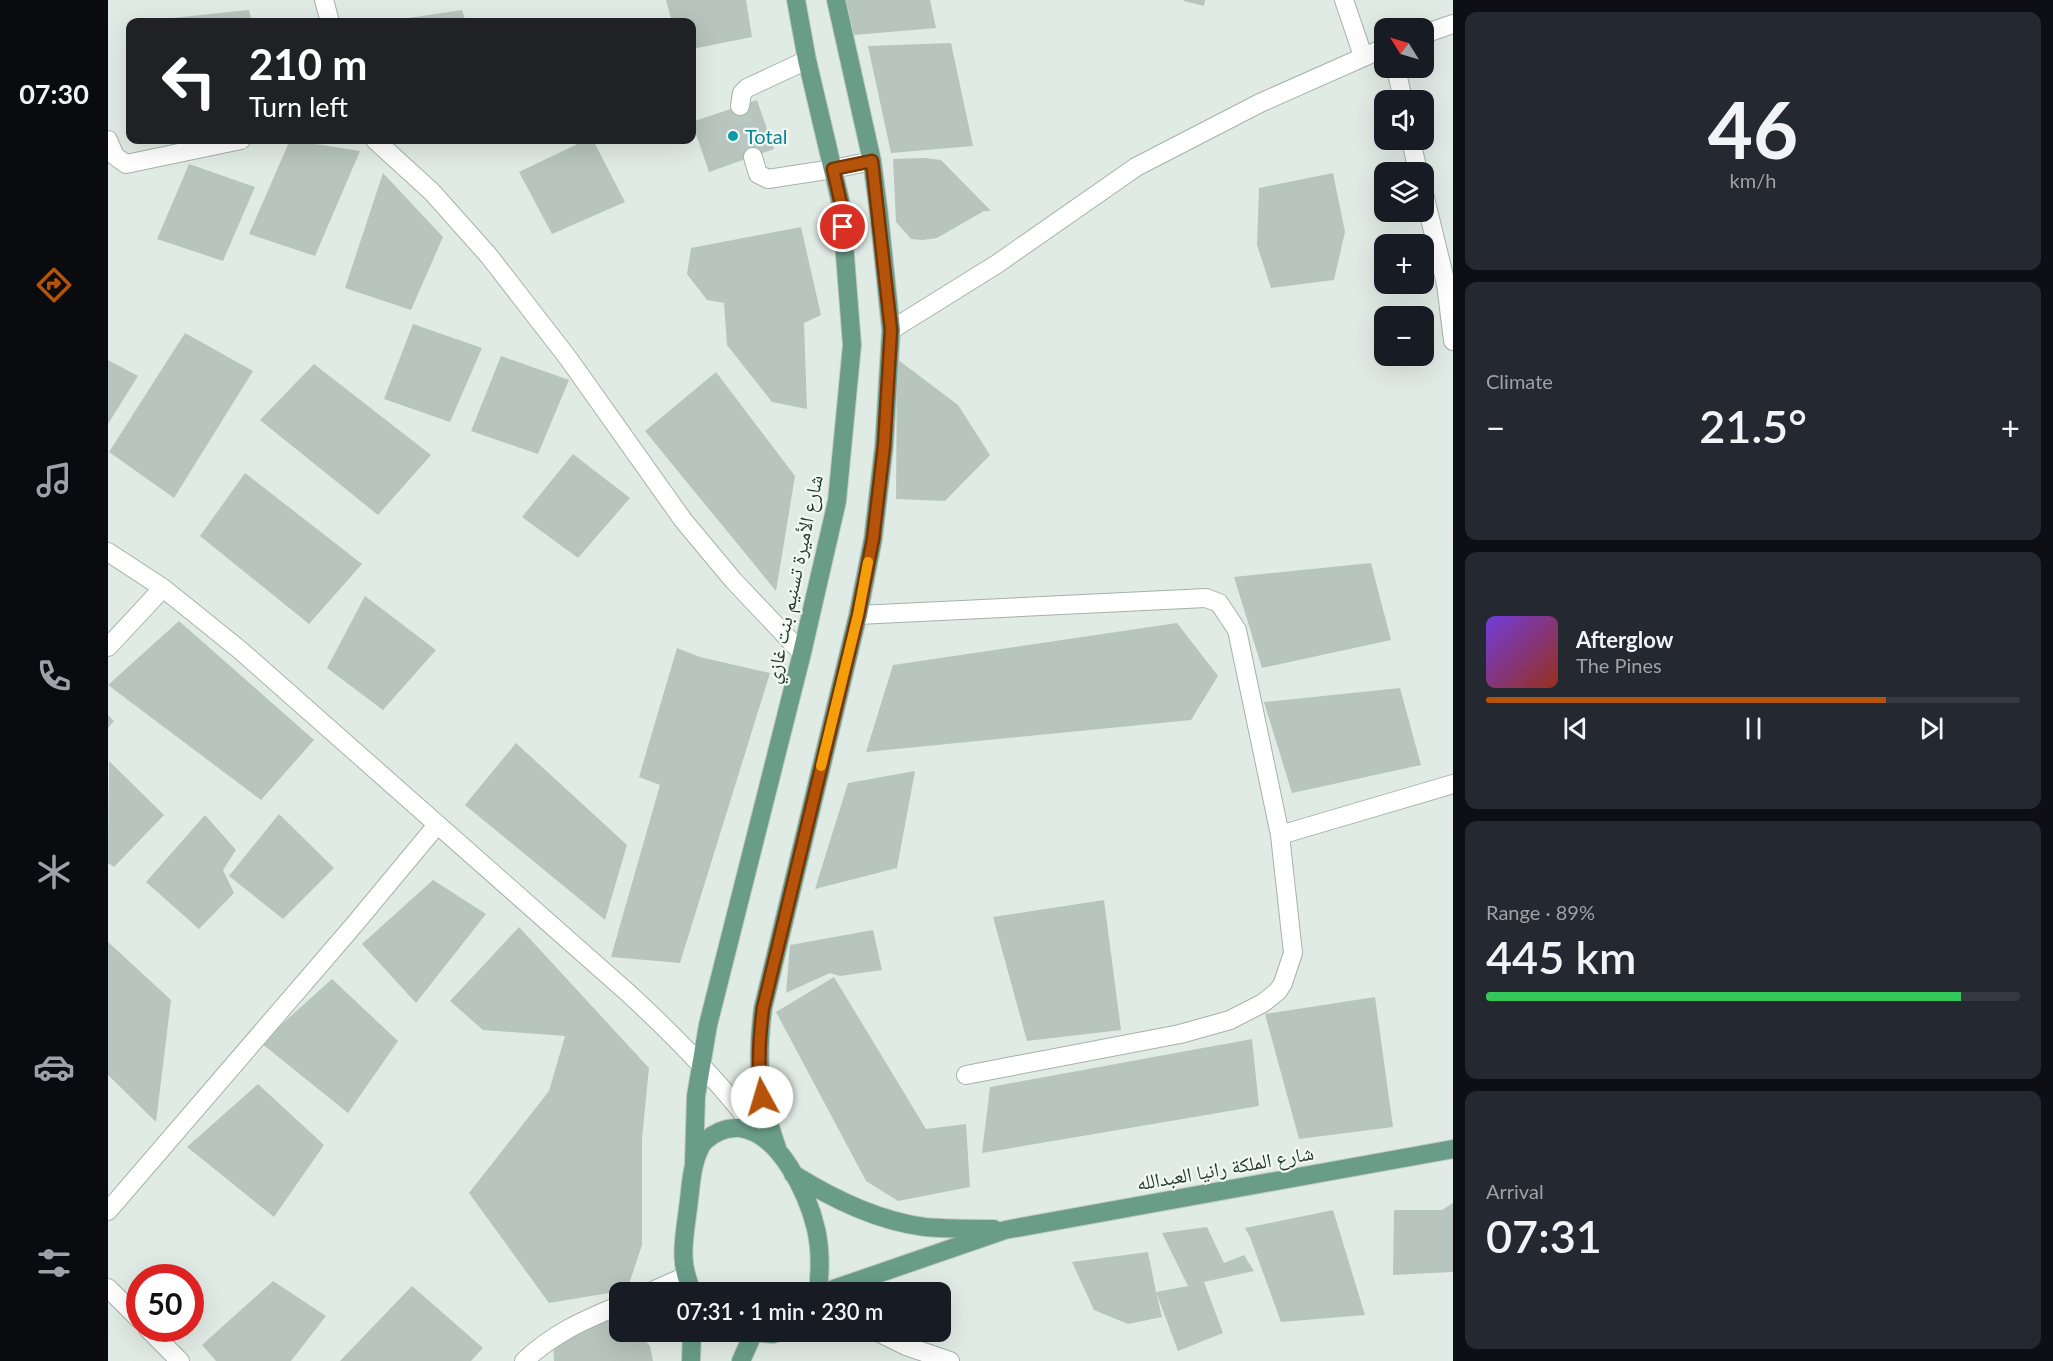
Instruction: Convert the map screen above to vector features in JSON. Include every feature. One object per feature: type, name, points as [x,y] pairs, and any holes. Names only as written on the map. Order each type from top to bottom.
[{"type":"main road","name":"شارع الأميرة تسنيم بنت غازي","points":[[689,1282],[682,1254],[694,1162],[696,1096],[700,1064],[715,996],[802,653],[837,501],[852,345],[841,204],[807,60],[796,0]]},
{"type":"main road","points":[[820,1282],[821,1259],[816,1229],[807,1201],[777,1148],[765,1114],[759,1079],[758,1044],[763,1008],[858,615],[873,539],[884,446],[891,330],[872,161],[836,0]]},
{"type":"main road","points":[[694,1162],[702,1143],[719,1131],[740,1128],[759,1134],[777,1148]]},
{"type":"main road","name":"شارع الملكة رانيا العبدالله","points":[[852,1282],[1005,1230],[1453,1149]]},
{"type":"main road","name":"شارع الملكة رانيا العبدالله","points":[[793,1174],[823,1193],[889,1220],[924,1227],[1005,1230]]},
{"type":"main road","points":[[692,1342],[692,1361]]},
{"type":"main road","points":[[741,1361],[747,1342]]},
{"type":"street","points":[[324,0],[329,18]]},
{"type":"street","points":[[1344,0],[1363,56]]},
{"type":"street","points":[[1434,31],[1453,24]]},
{"type":"street","points":[[891,330],[997,264],[1136,166],[1260,103],[1374,52]]},
{"type":"street","points":[[740,106],[742,93],[747,88],[807,60]]},
{"type":"street","points":[[108,140],[115,156],[126,164],[222,144]]},
{"type":"street","points":[[379,144],[432,192],[489,256],[568,358],[683,520],[733,580],[802,653]]},
{"type":"street","points":[[753,157],[758,174],[768,179],[872,161]]},
{"type":"street","points":[[1431,222],[1446,284],[1453,341]]},
{"type":"street","points":[[108,552],[163,588],[240,650],[627,992],[700,1064],[759,1134]]},
{"type":"street","points":[[108,647],[163,588]]},
{"type":"street","points":[[858,615],[1206,598],[1219,603],[1237,630],[1280,835],[1293,953],[1283,983],[1278,991],[1263,1003],[1230,1020],[1180,1034],[966,1075]]},
{"type":"street","points":[[1280,835],[1453,784]]},
{"type":"street","points":[[108,1211],[437,825]]},
{"type":"street","points":[[108,1288],[126,1306]]},
{"type":"street","points":[[524,1361],[547,1342],[572,1326],[609,1310]]},
{"type":"street","points":[[161,1342],[180,1361]]},
{"type":"street","points":[[898,1342],[950,1361]]},
{"type":"building","points":[[666,0],[746,0],[752,37],[696,48],[696,18],[671,18]]},
{"type":"building","points":[[846,0],[930,0],[936,28],[854,35]]},
{"type":"building","points":[[1184,0],[1205,0],[1204,6]]},
{"type":"building","points":[[249,10],[251,18],[172,18]]},
{"type":"building","points":[[462,10],[465,18],[408,18]]},
{"type":"building","points":[[951,43],[973,146],[891,153],[868,46]]},
{"type":"building","name":"Total","points":[[757,100],[774,149],[709,172],[696,134],[696,121]]},
{"type":"building","points":[[288,144],[315,144],[360,151],[315,256],[249,234]]},
{"type":"building","points":[[578,144],[595,144],[625,202],[552,234],[519,172]]},
{"type":"building","points":[[893,159],[941,160],[991,211],[984,211],[937,238],[911,239],[896,222]]},
{"type":"building","points":[[189,164],[255,187],[223,261],[157,239]]},
{"type":"building","points":[[383,173],[443,237],[411,310],[345,288]]},
{"type":"building","points":[[1333,173],[1345,232],[1334,280],[1271,288],[1257,245],[1259,188]]},
{"type":"building","points":[[801,227],[821,315],[804,323],[807,409],[772,402],[727,345],[724,303],[707,300],[687,274],[691,248]]},
{"type":"building","points":[[413,324],[482,348],[450,422],[384,399]]},
{"type":"building","points":[[185,333],[253,371],[174,498],[109,452]]},
{"type":"building","points":[[501,356],[569,380],[538,454],[471,431]]},
{"type":"building","points":[[897,359],[958,405],[990,455],[945,501],[896,499]]},
{"type":"building","points":[[108,360],[138,376],[108,424]]},
{"type":"building","points":[[314,364],[431,455],[378,515],[260,420]]},
{"type":"building","points":[[716,372],[795,476],[776,591],[645,431]]},
{"type":"building","points":[[573,454],[630,498],[578,558],[522,517]]},
{"type":"building","points":[[245,473],[362,564],[309,624],[200,536]]},
{"type":"building","points":[[1371,563],[1391,640],[1262,668],[1234,577]]},
{"type":"building","points":[[365,596],[436,650],[383,710],[327,668]]},
{"type":"building","points":[[179,621],[314,740],[261,800],[108,685]]},
{"type":"building","points":[[1177,623],[1218,676],[1191,720],[866,752],[893,665]]},
{"type":"building","points":[[677,648],[700,657],[770,673],[680,963],[611,957],[660,785],[639,777]]},
{"type":"building","points":[[1400,688],[1421,765],[1292,793],[1264,702]]},
{"type":"building","points":[[108,715],[114,721],[108,728]]},
{"type":"building","points":[[516,743],[627,845],[605,920],[465,805]]},
{"type":"building","points":[[109,761],[164,815],[114,867],[108,863]]},
{"type":"building","points":[[915,771],[897,868],[815,889],[848,783]]},
{"type":"building","points":[[279,814],[334,868],[283,919],[229,876]]},
{"type":"building","points":[[205,815],[236,850],[223,870],[234,893],[199,929],[146,882]]},
{"type":"building","points":[[433,880],[486,914],[416,1003],[362,944]]},
{"type":"building","points":[[1104,900],[1121,1030],[1027,1041],[993,917]]},
{"type":"building","points":[[519,927],[649,1068],[642,1139],[642,1245],[630,1282],[609,1282],[609,1293],[549,1303],[469,1193],[549,1091],[565,1036],[483,1030],[450,1001]]},
{"type":"building","points":[[873,930],[882,970],[840,976],[830,973],[786,993],[790,945]]},
{"type":"building","points":[[108,942],[171,1000],[156,1122],[108,1075]]},
{"type":"building","points":[[834,977],[926,1129],[966,1124],[970,1187],[898,1201],[866,1181],[776,1012]]},
{"type":"building","points":[[332,979],[398,1041],[348,1113],[261,1043]]},
{"type":"building","points":[[1375,997],[1393,1127],[1299,1139],[1265,1014]]},
{"type":"building","points":[[1252,1039],[1259,1106],[982,1153],[990,1087]]},
{"type":"building","points":[[258,1084],[324,1145],[274,1217],[187,1147]]},
{"type":"building","points":[[1453,1203],[1453,1272],[1393,1275],[1394,1210],[1442,1210]]},
{"type":"building","points":[[1333,1210],[1365,1315],[1281,1322],[1245,1228]]},
{"type":"building","points":[[1207,1227],[1224,1263],[1244,1255],[1254,1271],[1204,1282],[1223,1333],[1178,1351],[1156,1292],[1188,1286],[1162,1233]]},
{"type":"building","points":[[1148,1252],[1162,1317],[1128,1324],[1094,1310],[1072,1262]]},
{"type":"building","points":[[273,1281],[326,1316],[291,1361],[216,1361],[202,1345]]},
{"type":"building","points":[[412,1286],[483,1348],[471,1361],[340,1361]]},
{"type":"building","points":[[609,1320],[609,1342],[646,1342],[650,1346],[653,1361],[554,1361],[553,1344]]},
{"type":"tunnel","points":[[740,106],[753,157]]},
{"type":"slow traffic","points":[[821,766],[858,615],[868,562]]},
{"type":"place","name":"Total","points":[[733,136]]},
{"type":"route","points":[[762,1097],[758,1044],[763,1008],[858,615],[873,539],[884,446],[891,330],[872,161],[833,169],[841,204],[843,227]]}]
